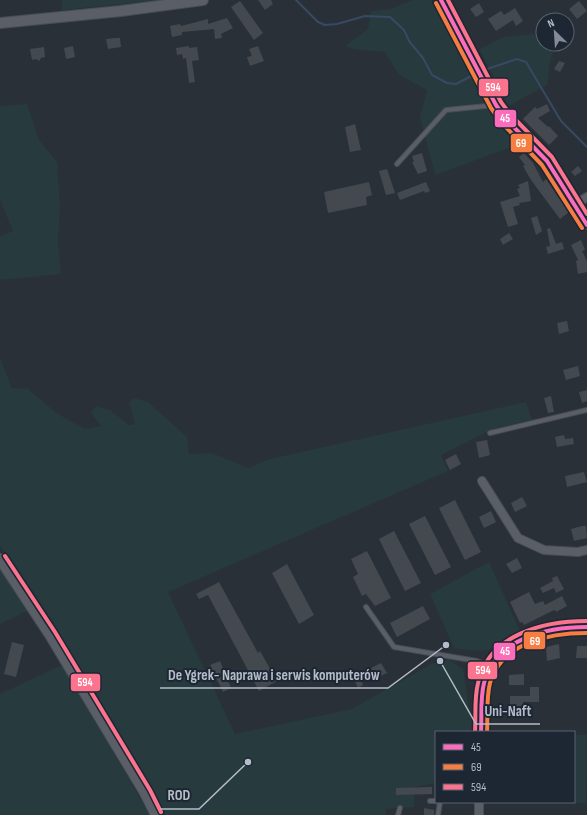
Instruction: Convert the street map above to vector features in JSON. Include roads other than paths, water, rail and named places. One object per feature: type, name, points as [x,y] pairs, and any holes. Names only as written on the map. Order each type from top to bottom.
[{"type":"street","points":[[0,23],[121,11],[202,0]]},
{"type":"street","points":[[441,0],[496,105],[505,118],[544,157],[587,225]]},
{"type":"street","points":[[575,205],[587,197]]},
{"type":"street","points":[[482,481],[518,538],[544,550],[578,552],[587,550]]},
{"type":"street","points":[[0,559],[50,635],[145,792],[156,815]]},
{"type":"street","points":[[482,731],[486,678],[491,667],[500,655],[509,648],[537,633],[571,626],[587,627]]},
{"type":"street","points":[[479,803],[479,815]]},
{"type":"lane","points":[[397,164],[446,110],[496,105]]},
{"type":"lane","points":[[490,433],[587,410]]},
{"type":"lane","points":[[366,607],[394,647],[477,661],[491,667]]},
{"type":"lane","points":[[430,801],[435,800]]},
{"type":"lane","points":[[438,815],[440,803]]},
{"type":"lane","points":[[398,815],[400,808]]},
{"type":"waterway","points":[[296,0],[318,22],[325,25],[337,24],[365,16],[390,17],[404,30],[409,41],[423,58],[432,75],[447,83],[456,84],[477,73]]},
{"type":"waterway","points":[[481,71],[517,59],[526,62],[561,121],[587,147]]},
{"type":"place","name":"De Ygrek- Naprawa i serwis komputerów","points":[[446,645]]},
{"type":"place","name":"Uni-Naft","points":[[440,661]]},
{"type":"place","name":"ROD","points":[[248,762]]}]
